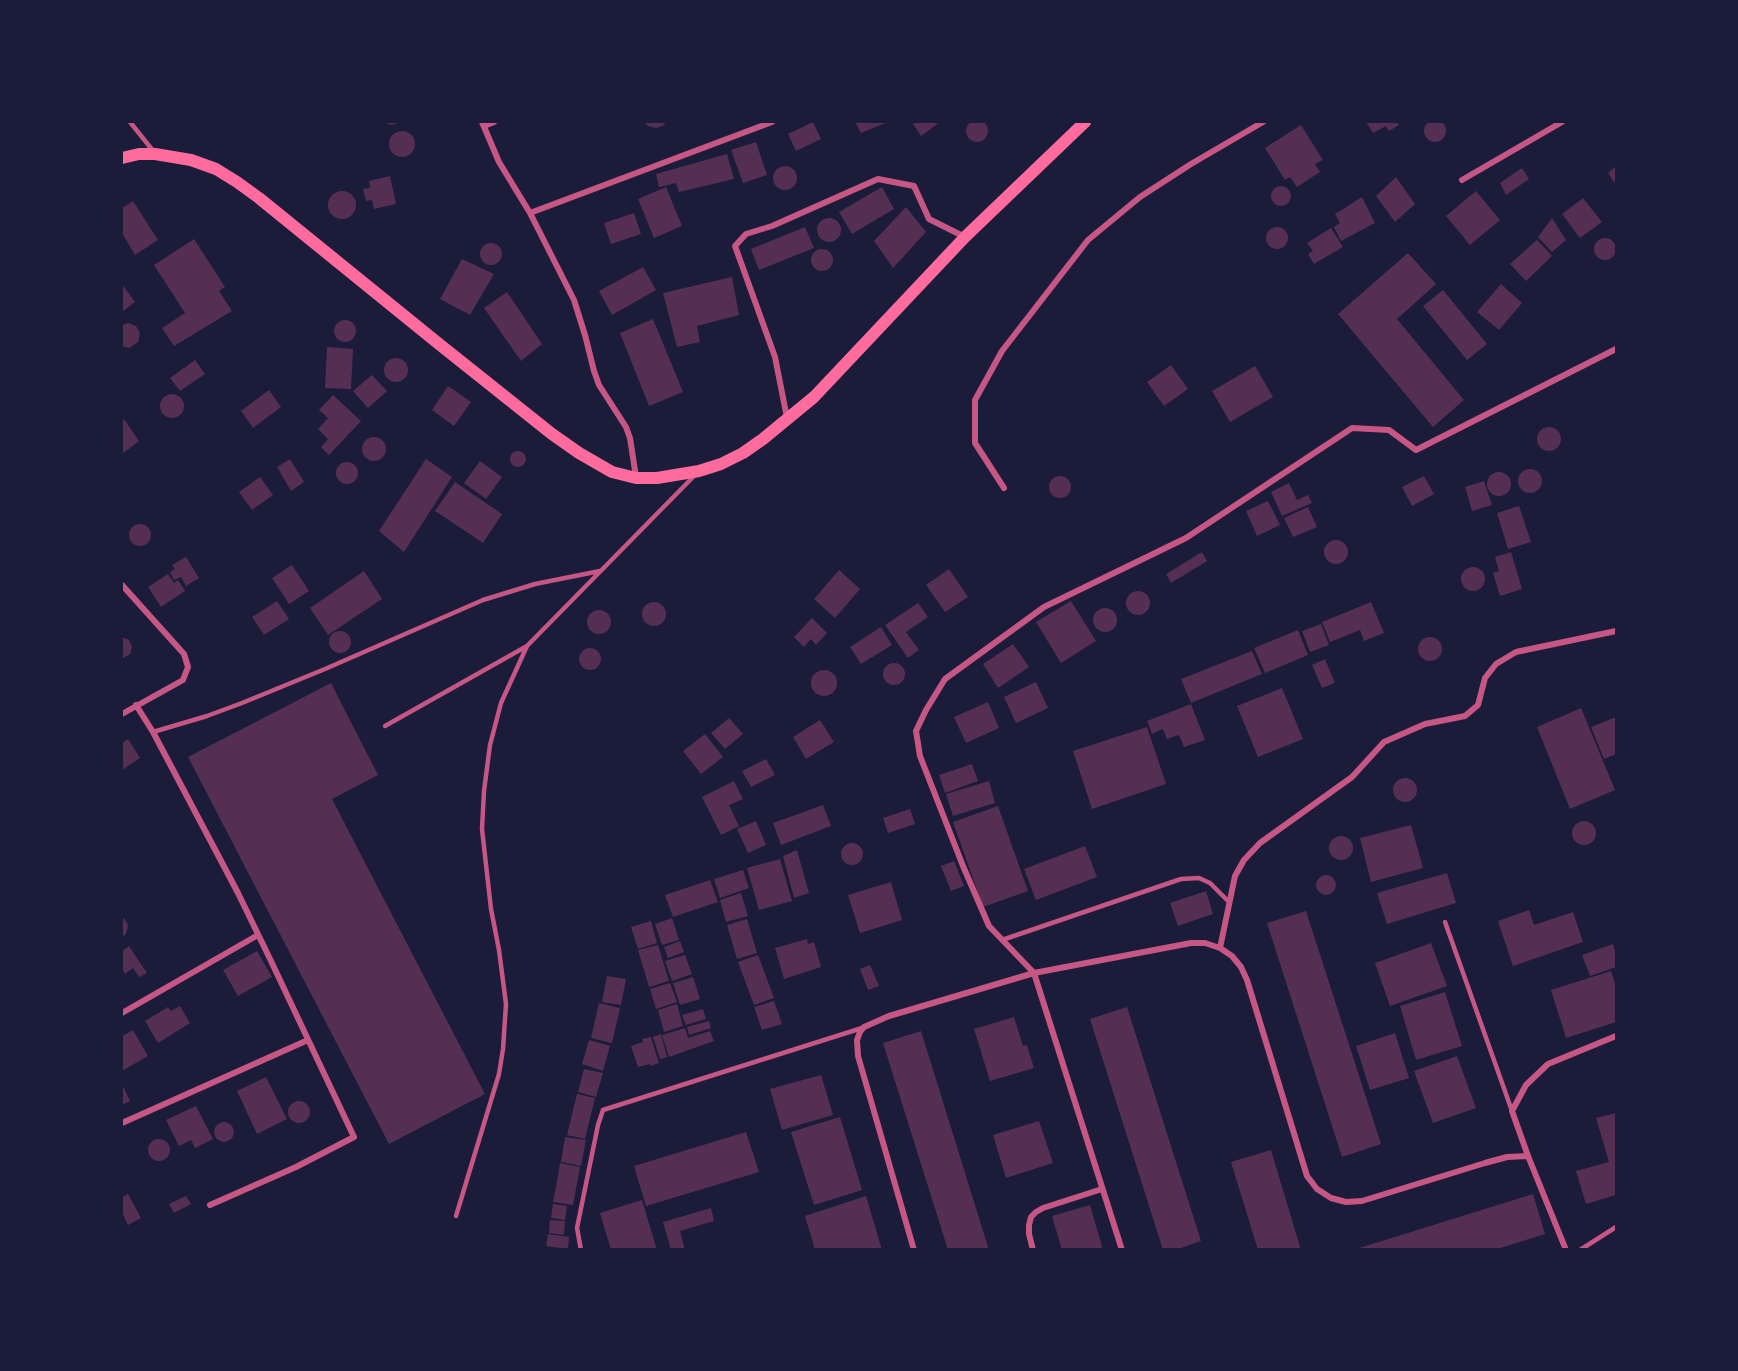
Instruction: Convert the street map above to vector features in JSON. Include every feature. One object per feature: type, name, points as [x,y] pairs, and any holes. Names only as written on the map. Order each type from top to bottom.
[{"type":"main road","points":[[122,158],[139,154],[174,156],[204,164],[237,182],[552,434],[612,472],[636,478],[657,478],[699,471],[721,464],[743,453],[788,419],[814,397],[965,237],[1085,122]]},
{"type":"street","points":[[494,122],[483,124],[499,162],[530,213],[574,300],[599,385],[626,427],[633,453],[636,478]]},
{"type":"street","points":[[530,213],[772,122]]},
{"type":"street","points":[[1004,488],[975,443],[975,400],[1002,351],[1088,240],[1149,191],[1263,122]]},
{"type":"street","points":[[1462,180],[1562,122]]},
{"type":"street","points":[[788,419],[775,357],[735,246],[746,234],[772,226],[878,179],[914,186],[929,219],[965,237]]},
{"type":"street","points":[[1122,1250],[1034,972],[989,926],[920,756],[916,731],[945,679],[1044,607],[1186,538],[1352,428],[1389,430],[1416,450],[1617,349]]},
{"type":"street","points":[[122,585],[184,654],[188,668],[183,680],[122,714]]},
{"type":"street","points":[[1220,948],[1228,901],[1235,876],[1244,860],[1260,843],[1352,777],[1384,742],[1425,724],[1465,716],[1478,705],[1485,678],[1496,664],[1516,652],[1617,631]]},
{"type":"street","points":[[136,705],[153,732],[258,935],[354,1137],[296,1167],[210,1206]]},
{"type":"street","points":[[122,1013],[258,935]]},
{"type":"street","points":[[914,1250],[858,1056],[857,1040],[864,1027],[889,1016],[1034,972],[1191,943],[1205,943],[1220,948],[1232,956],[1241,967],[1308,1176],[1317,1189],[1346,1202],[1362,1201],[1507,1157],[1528,1156]]},
{"type":"street","points":[[1566,1250],[1512,1111],[1526,1085],[1548,1064],[1617,1036]]},
{"type":"street","points":[[122,1123],[308,1040]]},
{"type":"street","points":[[1033,1250],[1029,1225],[1031,1217],[1036,1212],[1102,1189]]},
{"type":"lane","points":[[130,122],[155,154]]},
{"type":"lane","points":[[385,726],[527,646],[699,471]]},
{"type":"lane","points":[[153,732],[242,703],[483,600],[535,584],[601,571]]},
{"type":"lane","points":[[456,1216],[499,1074],[503,1049],[506,1004],[491,909],[482,829],[484,791],[490,745],[501,703],[527,646]]},
{"type":"lane","points":[[1002,940],[1181,879],[1199,878],[1210,883],[1228,901]]},
{"type":"lane","points":[[1445,922],[1512,1111]]},
{"type":"lane","points":[[581,1250],[577,1228],[603,1110],[864,1027]]},
{"type":"lane","points":[[1580,1250],[1617,1227]]},
{"type":"building","points":[[977,120],[987,127],[988,131],[981,141],[977,142],[967,135],[966,131],[973,121]]},
{"type":"building","points":[[1435,120],[1443,123],[1446,131],[1443,139],[1435,142],[1427,139],[1424,131],[1427,123]]},
{"type":"building","points":[[383,122],[402,122],[391,125]]},
{"type":"building","points":[[644,122],[666,122],[663,126],[656,128]]},
{"type":"building","points":[[813,122],[821,139],[796,151],[788,134]]},
{"type":"building","points":[[855,122],[888,122],[861,133]]},
{"type":"building","points":[[940,122],[921,136],[913,124]]},
{"type":"building","points":[[1366,122],[1397,122],[1399,125],[1389,131],[1386,126],[1373,133]]},
{"type":"building","points":[[1301,125],[1323,160],[1315,164],[1320,172],[1297,187],[1290,177],[1285,180],[1265,148]]},
{"type":"building","points":[[402,131],[411,135],[415,144],[411,153],[402,157],[393,153],[389,144],[393,135]]},
{"type":"building","points":[[756,142],[767,175],[743,183],[731,150]]},
{"type":"building","points":[[727,154],[734,179],[679,192],[676,183],[659,187],[656,174]]},
{"type":"building","points":[[780,166],[790,166],[797,173],[797,183],[790,190],[780,190],[773,183],[773,173]]},
{"type":"building","points":[[1616,166],[1616,185],[1608,173]]},
{"type":"building","points":[[1522,168],[1529,179],[1506,195],[1500,183]]},
{"type":"building","points":[[390,176],[396,204],[374,209],[372,200],[366,201],[363,189],[370,188],[369,181]]},
{"type":"building","points":[[1396,177],[1415,204],[1395,222],[1376,196]]},
{"type":"building","points":[[1277,186],[1285,186],[1291,192],[1291,200],[1285,206],[1277,206],[1271,200],[1271,192]]},
{"type":"building","points":[[666,187],[682,226],[654,238],[638,199]]},
{"type":"building","points":[[882,187],[894,209],[852,234],[839,212]]},
{"type":"building","points":[[342,191],[352,195],[356,205],[352,215],[342,219],[332,215],[328,205],[332,195]]},
{"type":"building","points":[[1476,191],[1500,220],[1470,245],[1446,216]]},
{"type":"building","points":[[1362,197],[1375,223],[1341,241],[1334,227],[1340,223],[1335,214]]},
{"type":"building","points":[[1583,198],[1602,222],[1580,238],[1562,214]]},
{"type":"building","points":[[133,201],[158,240],[135,255],[122,233],[122,208]]},
{"type":"building","points":[[906,207],[926,232],[893,268],[874,241]]},
{"type":"building","points":[[634,213],[641,234],[611,244],[604,223]]},
{"type":"building","points":[[829,218],[837,222],[841,230],[837,238],[829,242],[821,238],[817,230],[821,222]]},
{"type":"building","points":[[1552,218],[1566,240],[1552,252],[1538,237]]},
{"type":"building","points":[[805,227],[814,248],[759,270],[751,249]]},
{"type":"building","points":[[1277,227],[1285,230],[1288,238],[1285,246],[1277,249],[1269,246],[1266,238],[1269,230]]},
{"type":"building","points":[[1331,228],[1343,247],[1314,264],[1308,254],[1313,251],[1307,243]]},
{"type":"building","points":[[1605,238],[1613,241],[1616,249],[1613,257],[1605,260],[1597,257],[1594,249],[1597,241]]},
{"type":"building","points":[[194,239],[225,287],[219,291],[232,311],[174,346],[162,328],[185,313],[154,265]]},
{"type":"building","points":[[1537,240],[1552,256],[1526,281],[1510,264]]},
{"type":"building","points":[[491,243],[499,246],[502,254],[499,262],[491,265],[483,262],[480,254],[483,246]]},
{"type":"building","points":[[822,249],[830,252],[833,260],[830,268],[822,271],[814,268],[811,260],[814,252]]},
{"type":"building","points":[[1408,253],[1436,284],[1397,319],[1464,400],[1433,427],[1338,314]]},
{"type":"building","points":[[462,259],[494,274],[470,315],[440,299]]},
{"type":"building","points":[[643,267],[656,290],[612,315],[599,291]]},
{"type":"building","points":[[732,277],[739,315],[697,326],[700,342],[677,347],[663,293]]},
{"type":"building","points":[[122,284],[135,302],[122,312]]},
{"type":"building","points":[[1501,284],[1522,303],[1499,330],[1477,312]]},
{"type":"building","points":[[1443,290],[1487,344],[1467,360],[1423,306]]},
{"type":"building","points":[[507,292],[542,344],[521,361],[484,308]]},
{"type":"building","points":[[653,319],[683,392],[649,406],[620,333]]},
{"type":"building","points":[[345,320],[353,323],[356,331],[353,339],[345,342],[337,339],[334,331],[337,323]]},
{"type":"building","points":[[128,323],[136,326],[140,333],[138,342],[129,348],[122,346],[122,325]]},
{"type":"building","points":[[327,347],[353,349],[351,389],[325,388]]},
{"type":"building","points":[[396,358],[401,359],[407,365],[407,375],[401,381],[396,382],[391,381],[385,375],[384,370],[385,365],[391,359]]},
{"type":"building","points":[[195,360],[205,374],[180,391],[170,378]]},
{"type":"building","points":[[1171,365],[1188,389],[1164,406],[1147,382]]},
{"type":"building","points":[[1255,366],[1273,397],[1230,422],[1212,391]]},
{"type":"building","points":[[372,375],[387,391],[368,408],[353,391]]},
{"type":"building","points":[[448,386],[471,402],[454,426],[432,410]]},
{"type":"building","points":[[269,390],[281,407],[253,428],[241,411]]},
{"type":"building","points":[[172,394],[181,397],[184,406],[181,415],[172,418],[163,415],[160,406],[163,397]]},
{"type":"building","points":[[333,395],[361,421],[329,455],[321,447],[328,439],[318,429],[328,418],[319,410]]},
{"type":"building","points":[[124,419],[139,441],[122,454],[122,420]]},
{"type":"building","points":[[1549,427],[1554,428],[1560,434],[1560,444],[1554,450],[1549,451],[1544,450],[1538,444],[1537,439],[1538,434],[1544,428]]},
{"type":"building","points":[[374,437],[382,441],[386,449],[382,457],[374,461],[366,457],[362,449],[366,441]]},
{"type":"building","points":[[515,451],[521,451],[526,459],[524,465],[515,467],[510,462],[510,456]]},
{"type":"building","points":[[290,459],[304,482],[291,491],[277,467]]},
{"type":"building","points":[[426,459],[452,477],[404,552],[379,531]]},
{"type":"building","points":[[480,461],[502,477],[486,499],[464,483]]},
{"type":"building","points":[[347,462],[355,465],[358,473],[355,481],[347,484],[339,481],[336,473],[339,465]]},
{"type":"building","points":[[1530,469],[1535,470],[1541,476],[1541,486],[1535,492],[1530,493],[1525,492],[1519,486],[1518,481],[1519,476],[1525,470]]},
{"type":"building","points":[[1499,472],[1504,473],[1510,479],[1510,489],[1504,495],[1499,496],[1494,495],[1488,489],[1487,484],[1488,479],[1494,473]]},
{"type":"building","points":[[1060,476],[1068,479],[1071,487],[1068,495],[1060,498],[1052,495],[1049,487],[1052,479]]},
{"type":"building","points":[[1424,476],[1434,494],[1412,506],[1402,487]]},
{"type":"building","points":[[260,477],[273,495],[252,510],[239,492]]},
{"type":"building","points":[[1484,481],[1492,505],[1472,511],[1465,487]]},
{"type":"building","points":[[455,482],[502,514],[483,543],[435,511]]},
{"type":"building","points":[[1289,483],[1297,500],[1308,495],[1312,503],[1282,516],[1271,492]]},
{"type":"building","points":[[1268,501],[1280,525],[1257,536],[1246,511]]},
{"type":"building","points":[[1519,506],[1531,542],[1508,549],[1497,513]]},
{"type":"building","points":[[1308,507],[1317,527],[1293,537],[1284,518]]},
{"type":"building","points":[[140,524],[148,527],[151,535],[148,543],[140,546],[132,543],[129,535],[132,527]]},
{"type":"building","points":[[1336,540],[1341,541],[1347,547],[1347,557],[1341,563],[1336,564],[1331,563],[1325,557],[1324,552],[1325,547],[1331,541]]},
{"type":"building","points":[[1202,552],[1207,561],[1171,583],[1166,574]]},
{"type":"building","points":[[1511,552],[1522,589],[1500,596],[1493,573],[1499,571],[1495,557]]},
{"type":"building","points":[[186,557],[199,578],[186,586],[181,577],[174,580],[170,572],[175,569],[172,565]]},
{"type":"building","points":[[292,565],[309,591],[289,604],[272,578]]},
{"type":"building","points":[[1473,567],[1478,568],[1484,574],[1484,584],[1478,590],[1473,591],[1468,590],[1462,584],[1461,579],[1462,574],[1468,568]]},
{"type":"building","points":[[949,569],[968,597],[945,612],[926,585]]},
{"type":"building","points":[[839,570],[860,589],[835,618],[814,599]]},
{"type":"building","points":[[364,571],[382,599],[328,635],[310,608]]},
{"type":"building","points":[[168,574],[174,583],[178,580],[185,591],[161,607],[148,587]]},
{"type":"building","points":[[1138,591],[1143,592],[1149,598],[1149,608],[1143,614],[1138,615],[1133,614],[1127,608],[1126,603],[1127,598],[1133,592]]},
{"type":"building","points":[[277,601],[289,619],[264,635],[252,617]]},
{"type":"building","points":[[1071,601],[1096,641],[1061,663],[1036,622]]},
{"type":"building","points":[[654,602],[662,606],[666,614],[662,622],[654,626],[646,622],[642,614],[646,606]]},
{"type":"building","points":[[1371,602],[1384,633],[1364,641],[1360,630],[1330,642],[1322,622]]},
{"type":"building","points":[[918,603],[928,617],[906,632],[919,650],[908,658],[885,625]]},
{"type":"building","points":[[1105,608],[1110,609],[1116,615],[1116,625],[1110,631],[1105,632],[1100,631],[1094,625],[1093,620],[1094,615],[1100,609]]},
{"type":"building","points":[[599,610],[608,613],[611,622],[608,631],[599,634],[590,631],[587,622],[590,613]]},
{"type":"building","points":[[812,618],[827,633],[816,645],[811,639],[804,647],[794,637]]},
{"type":"building","points":[[1321,624],[1329,645],[1310,652],[1302,631]]},
{"type":"building","points":[[881,627],[892,645],[861,664],[850,647]]},
{"type":"building","points":[[1298,630],[1308,655],[1265,673],[1254,648]]},
{"type":"building","points":[[340,631],[348,634],[351,642],[348,650],[340,653],[332,650],[329,642],[332,634]]},
{"type":"building","points":[[122,637],[129,640],[132,647],[130,654],[122,659]]},
{"type":"building","points":[[1430,637],[1435,638],[1441,644],[1441,654],[1435,660],[1430,661],[1425,660],[1419,654],[1418,649],[1419,644],[1425,638]]},
{"type":"building","points":[[1013,644],[1029,667],[998,688],[983,664]]},
{"type":"building","points":[[590,648],[598,651],[601,659],[598,667],[590,670],[582,667],[579,659],[582,651]]},
{"type":"building","points":[[1252,651],[1262,674],[1191,703],[1181,679]]},
{"type":"building","points":[[1325,659],[1335,683],[1322,688],[1312,665]]},
{"type":"building","points":[[894,663],[902,666],[905,674],[902,682],[894,685],[886,682],[883,674],[886,666]]},
{"type":"building","points":[[824,670],[833,674],[837,683],[833,692],[824,696],[815,692],[811,683],[815,674]]},
{"type":"building","points":[[1036,682],[1048,708],[1016,723],[1004,697]]},
{"type":"building","points":[[331,683],[378,775],[332,799],[485,1094],[389,1144],[188,757]]},
{"type":"building","points":[[1282,688],[1303,739],[1258,757],[1237,706]]},
{"type":"building","points":[[988,702],[999,728],[966,743],[954,717]]},
{"type":"building","points":[[1191,704],[1205,740],[1184,747],[1179,735],[1167,739],[1163,729],[1152,734],[1147,721]]},
{"type":"building","points":[[1581,708],[1615,790],[1570,809],[1537,727]]},
{"type":"building","points":[[1616,717],[1616,754],[1604,759],[1591,727]]},
{"type":"building","points":[[729,718],[743,734],[725,749],[711,733]]},
{"type":"building","points":[[820,720],[834,742],[806,759],[793,737]]},
{"type":"building","points":[[1147,727],[1166,784],[1092,809],[1073,751]]},
{"type":"building","points":[[705,734],[723,757],[701,774],[683,751]]},
{"type":"building","points":[[128,739],[140,758],[122,770],[122,743]]},
{"type":"building","points":[[766,759],[775,775],[751,787],[742,771]]},
{"type":"building","points":[[972,764],[978,781],[945,793],[939,775]]},
{"type":"building","points":[[1405,778],[1410,779],[1416,785],[1416,795],[1410,801],[1405,802],[1400,801],[1394,795],[1393,790],[1394,785],[1400,779]]},
{"type":"building","points":[[734,781],[743,799],[729,805],[739,826],[721,835],[702,797]]},
{"type":"building","points":[[989,781],[995,803],[953,816],[946,794]]},
{"type":"building","points":[[823,805],[831,826],[781,845],[773,823]]},
{"type":"building","points":[[998,806],[1028,891],[983,907],[953,822]]},
{"type":"building","points":[[910,809],[915,824],[888,833],[883,818]]},
{"type":"building","points":[[756,821],[766,845],[748,853],[737,829]]},
{"type":"building","points":[[1584,821],[1589,822],[1595,828],[1595,838],[1589,844],[1584,845],[1579,844],[1573,838],[1572,833],[1573,828],[1579,822]]},
{"type":"building","points":[[1411,825],[1423,868],[1371,882],[1360,838]]},
{"type":"building","points":[[1341,836],[1346,837],[1352,843],[1352,853],[1346,859],[1341,860],[1336,859],[1330,853],[1329,848],[1330,843],[1336,837]]},
{"type":"building","points":[[852,843],[860,846],[863,854],[860,862],[852,865],[844,862],[841,854],[844,846]]},
{"type":"building","points":[[1085,846],[1097,877],[1036,900],[1024,869]]},
{"type":"building","points":[[797,850],[809,893],[794,898],[783,856]]},
{"type":"building","points":[[780,859],[792,901],[759,910],[747,868]]},
{"type":"building","points":[[954,861],[964,886],[951,891],[941,866]]},
{"type":"building","points":[[743,870],[749,888],[720,898],[714,879]]},
{"type":"building","points":[[1447,873],[1456,903],[1387,924],[1377,893]]},
{"type":"building","points":[[1326,875],[1333,878],[1336,885],[1333,892],[1326,895],[1319,892],[1316,885],[1319,878]]},
{"type":"building","points":[[710,880],[718,902],[673,917],[665,895]]},
{"type":"building","points":[[891,882],[902,920],[860,933],[848,895]]},
{"type":"building","points":[[1206,891],[1213,914],[1178,926],[1170,903]]},
{"type":"building","points":[[741,893],[748,916],[726,922],[720,900]]},
{"type":"building","points":[[1529,910],[1534,925],[1573,912],[1583,942],[1513,966],[1498,921]]},
{"type":"building","points":[[1306,911],[1381,1144],[1342,1157],[1267,923]]},
{"type":"building","points":[[122,916],[128,926],[126,934],[122,937]]},
{"type":"building","points":[[672,918],[679,940],[662,945],[655,924]]},
{"type":"building","points":[[747,919],[757,953],[737,959],[727,925]]},
{"type":"building","points":[[651,921],[657,943],[638,949],[631,927]]},
{"type":"building","points":[[807,939],[808,944],[814,942],[821,967],[784,979],[775,948]]},
{"type":"building","points":[[680,941],[684,952],[668,958],[664,947]]},
{"type":"building","points":[[1431,943],[1447,986],[1390,1006],[1375,963]]},
{"type":"building","points":[[1613,944],[1616,967],[1590,976],[1582,955]]},
{"type":"building","points":[[658,945],[669,981],[649,987],[638,950]]},
{"type":"building","points":[[129,946],[147,973],[139,977],[133,968],[125,974],[122,969],[122,951]]},
{"type":"building","points":[[257,951],[272,977],[238,996],[223,970]]},
{"type":"building","points":[[685,955],[692,974],[672,981],[665,961]]},
{"type":"building","points":[[758,955],[774,998],[754,1005],[738,962]]},
{"type":"building","points":[[870,965],[879,986],[868,990],[860,969]]},
{"type":"building","points":[[1611,971],[1616,986],[1616,1022],[1566,1038],[1551,990]]},
{"type":"building","points":[[607,976],[626,979],[621,1005],[602,1002]]},
{"type":"building","points":[[693,977],[700,999],[680,1005],[673,983]]},
{"type":"building","points":[[670,983],[677,1002],[656,1009],[650,989]]},
{"type":"building","points":[[1445,992],[1462,1046],[1416,1060],[1400,1006]]},
{"type":"building","points":[[774,1001],[782,1024],[762,1030],[754,1007]]},
{"type":"building","points":[[599,1003],[620,1008],[612,1043],[591,1038]]},
{"type":"building","points":[[677,1004],[683,1026],[664,1032],[658,1010]]},
{"type":"building","points":[[180,1006],[190,1023],[158,1043],[145,1021],[168,1007],[171,1011]]},
{"type":"building","points":[[1127,1007],[1201,1241],[1175,1250],[1163,1250],[1090,1019]]},
{"type":"building","points":[[703,1009],[706,1019],[686,1025],[682,1015]]},
{"type":"building","points":[[1014,1017],[1023,1046],[1027,1045],[1034,1068],[990,1081],[974,1029]]},
{"type":"building","points":[[709,1021],[711,1028],[689,1035],[687,1027]]},
{"type":"building","points":[[685,1028],[688,1038],[710,1031],[714,1041],[669,1057],[662,1035]]},
{"type":"building","points":[[133,1030],[148,1056],[122,1071],[122,1036]]},
{"type":"building","points":[[921,1031],[989,1250],[948,1250],[883,1043]]},
{"type":"building","points":[[1395,1033],[1409,1078],[1370,1090],[1356,1046]]},
{"type":"building","points":[[661,1034],[667,1057],[660,1059],[653,1037]]},
{"type":"building","points":[[651,1037],[659,1063],[638,1067],[631,1046],[643,1042],[642,1039]]},
{"type":"building","points":[[589,1040],[610,1046],[603,1071],[582,1064]]},
{"type":"building","points":[[1457,1056],[1476,1108],[1433,1123],[1414,1071]]},
{"type":"building","points":[[584,1069],[603,1073],[596,1097],[578,1092]]},
{"type":"building","points":[[821,1075],[833,1115],[782,1130],[770,1089]]},
{"type":"building","points":[[266,1077],[287,1119],[257,1134],[237,1091]]},
{"type":"building","points":[[122,1084],[130,1101],[122,1105]]},
{"type":"building","points":[[577,1094],[595,1098],[585,1139],[567,1135]]},
{"type":"building","points":[[299,1101],[307,1104],[310,1112],[307,1120],[299,1123],[291,1120],[288,1112],[291,1104]]},
{"type":"building","points":[[196,1106],[213,1139],[195,1148],[191,1140],[179,1146],[166,1120]]},
{"type":"building","points":[[1616,1113],[1616,1195],[1586,1204],[1576,1171],[1609,1162],[1596,1118]]},
{"type":"building","points":[[840,1117],[862,1190],[814,1205],[791,1132]]},
{"type":"building","points":[[1039,1121],[1053,1163],[1006,1178],[993,1135]]},
{"type":"building","points":[[220,1122],[228,1122],[234,1128],[234,1136],[228,1142],[220,1142],[214,1136],[214,1128]]},
{"type":"building","points":[[746,1132],[759,1172],[646,1206],[634,1166]]},
{"type":"building","points":[[565,1137],[586,1140],[581,1166],[561,1162]]},
{"type":"building","points":[[159,1139],[167,1142],[170,1150],[167,1158],[159,1161],[151,1158],[148,1150],[151,1142]]},
{"type":"building","points":[[1271,1150],[1301,1250],[1258,1250],[1231,1162]]},
{"type":"building","points":[[560,1163],[580,1167],[573,1205],[553,1202]]},
{"type":"building","points":[[128,1194],[141,1218],[128,1225],[122,1212],[122,1197]]},
{"type":"building","points":[[1533,1194],[1545,1234],[1494,1250],[1353,1250]]},
{"type":"building","points":[[186,1196],[191,1204],[174,1213],[169,1204]]},
{"type":"building","points":[[866,1196],[882,1250],[815,1250],[805,1216]]},
{"type":"building","points":[[642,1200],[657,1250],[611,1250],[600,1213]]},
{"type":"building","points":[[553,1204],[567,1206],[565,1220],[551,1218]]},
{"type":"building","points":[[1090,1205],[1103,1250],[1062,1250],[1052,1216]]},
{"type":"building","points":[[711,1208],[714,1221],[680,1231],[685,1250],[671,1250],[663,1222]]},
{"type":"building","points":[[550,1220],[565,1221],[564,1235],[549,1233]]},
{"type":"building","points":[[548,1234],[569,1237],[568,1249],[546,1246]]}]
